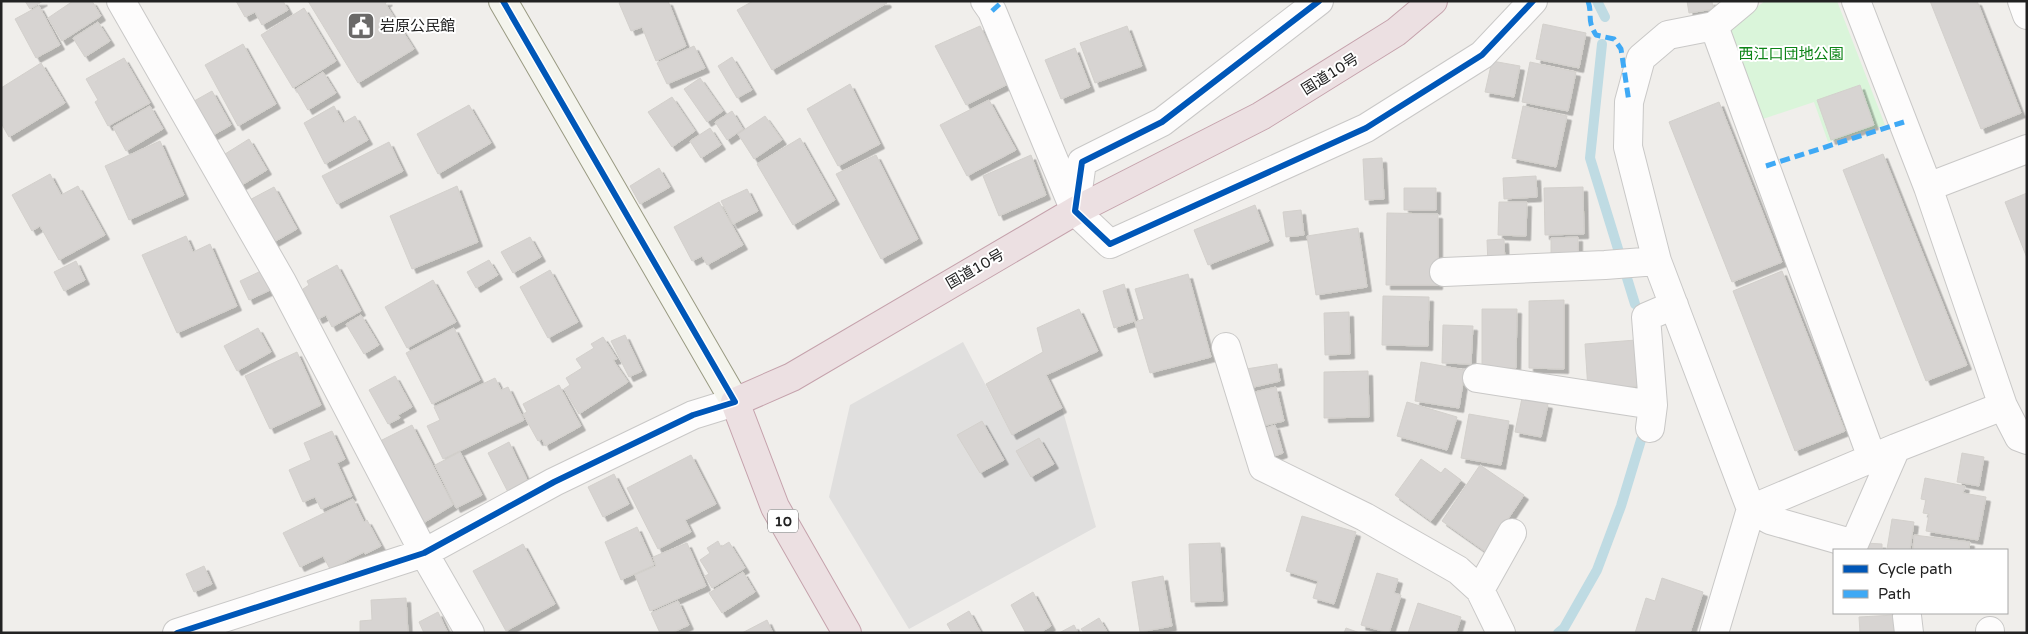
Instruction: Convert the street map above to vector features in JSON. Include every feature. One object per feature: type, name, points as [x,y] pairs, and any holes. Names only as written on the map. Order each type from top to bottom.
[{"type":"highway","name":"国道10号","points":[[735,402],[792,377],[1075,211],[1261,116],[1396,32],[1433,1]]},
{"type":"highway","name":"10","points":[[735,402],[775,507],[847,633]]},
{"type":"street","points":[[121,1],[282,282],[424,553],[470,633]]},
{"type":"street","points":[[176,633],[424,553],[554,482],[693,415],[735,402],[503,1]]},
{"type":"street","points":[[985,1],[995,20],[1075,211],[1110,244],[1366,128],[1482,55],[1533,1]]},
{"type":"street","points":[[1075,211],[1082,162],[1162,122],[1319,1]]},
{"type":"street","points":[[1714,633],[1751,509],[1657,261],[1628,146],[1629,102],[1641,58],[1668,35],[1714,26],[1744,1]]},
{"type":"street","points":[[1856,1],[1928,187],[2003,406],[2019,436],[2027,440]]},
{"type":"street","points":[[2022,1],[2027,15]]},
{"type":"street","points":[[1714,26],[1884,453],[1854,544],[1770,520],[1751,509]]},
{"type":"street","points":[[1928,187],[2027,149]]},
{"type":"street","points":[[1444,272],[1605,266],[1657,261]]},
{"type":"street","points":[[1477,378],[1652,417],[1646,317],[1674,305]]},
{"type":"street","points":[[1226,347],[1264,467],[1373,522],[1458,570],[1480,590],[1501,633]]},
{"type":"street","points":[[1751,509],[1884,453],[2003,406]]},
{"type":"street","points":[[1480,590],[1512,533]]},
{"type":"green space","name":"西江口団地公園","points":[[1765,1],[1837,1],[1885,125],[1828,142],[1814,102],[1760,120],[1730,38],[1730,27]]},
{"type":"shaded area","points":[[963,342],[1012,435],[1062,408],[1096,527],[909,629],[829,497],[850,405]]},
{"type":"building","points":[[25,1],[43,1],[30,9]]},
{"type":"building","points":[[73,1],[92,1],[101,16],[62,41],[48,18]]},
{"type":"building","points":[[236,1],[283,1],[288,10],[262,25],[255,12],[245,17]]},
{"type":"building","name":"岩原公民館","points":[[308,1],[388,1],[385,3],[414,49],[358,83]]},
{"type":"building","points":[[623,1],[668,1],[686,46],[656,61],[642,27],[631,31],[619,3]]},
{"type":"building","points":[[753,1],[886,1],[887,3],[772,70],[737,10]]},
{"type":"building","points":[[1687,1],[1712,1],[1713,9],[1689,13]]},
{"type":"building","points":[[1930,1],[1977,1],[2021,113],[1981,129]]},
{"type":"building","points":[[39,6],[60,45],[36,58],[15,19]]},
{"type":"building","points":[[304,8],[336,61],[293,88],[261,35]]},
{"type":"building","points":[[98,22],[110,41],[85,57],[73,38]]},
{"type":"building","points":[[1543,24],[1586,33],[1579,68],[1536,59]]},
{"type":"building","points":[[980,26],[1008,84],[966,105],[935,46]]},
{"type":"building","points":[[1127,26],[1142,66],[1095,83],[1080,43]]},
{"type":"building","points":[[243,44],[276,104],[238,126],[205,65]]},
{"type":"building","points":[[694,46],[705,68],[667,84],[657,63]]},
{"type":"building","points":[[1075,48],[1090,87],[1061,99],[1045,60]]},
{"type":"building","points":[[732,57],[752,90],[737,98],[718,66]]},
{"type":"building","points":[[124,58],[150,103],[108,126],[95,102],[98,100],[86,79]]},
{"type":"building","points":[[1492,61],[1520,66],[1514,97],[1485,92]]},
{"type":"building","points":[[1530,62],[1576,72],[1568,111],[1522,102]]},
{"type":"building","points":[[41,63],[65,103],[9,137],[1,123],[1,88]]},
{"type":"building","points":[[323,72],[336,93],[308,110],[296,89]]},
{"type":"building","points":[[700,78],[723,111],[707,122],[684,89]]},
{"type":"building","points":[[850,84],[880,144],[838,166],[807,109]]},
{"type":"building","points":[[1860,85],[1874,125],[1831,140],[1817,100]]},
{"type":"building","points":[[212,91],[231,125],[206,139],[187,105]]},
{"type":"building","points":[[672,97],[695,131],[672,147],[648,112]]},
{"type":"building","points":[[989,100],[1016,150],[967,176],[940,125]]},
{"type":"building","points":[[1719,102],[1782,262],[1732,282],[1669,122]]},
{"type":"building","points":[[469,105],[491,143],[438,174],[417,134]]},
{"type":"building","points":[[150,106],[163,129],[126,151],[113,127]]},
{"type":"building","points":[[334,106],[343,123],[355,116],[368,140],[325,164],[304,123]]},
{"type":"building","points":[[1523,106],[1567,116],[1556,167],[1512,158]]},
{"type":"building","points":[[732,111],[743,129],[727,140],[715,122]]},
{"type":"building","points":[[765,116],[782,140],[754,159],[738,134]]},
{"type":"building","points":[[710,128],[721,145],[701,158],[690,141]]},
{"type":"building","points":[[800,138],[835,200],[793,225],[757,164]]},
{"type":"building","points":[[249,139],[267,170],[235,189],[217,159]]},
{"type":"building","points":[[160,141],[184,195],[129,220],[105,166]]},
{"type":"building","points":[[389,142],[403,171],[337,204],[322,176]]},
{"type":"building","points":[[1883,154],[1967,365],[1926,381],[1843,170]]},
{"type":"building","points":[[876,155],[918,239],[881,259],[836,174]]},
{"type":"building","points":[[1031,155],[1046,195],[999,216],[983,176]]},
{"type":"building","points":[[1382,158],[1384,199],[1365,200],[1363,159]]},
{"type":"building","points":[[659,168],[670,187],[640,204],[630,186]]},
{"type":"building","points":[[50,174],[61,195],[78,186],[105,235],[59,260],[40,226],[32,231],[12,195]]},
{"type":"building","points":[[1536,176],[1537,197],[1504,199],[1503,178]]},
{"type":"building","points":[[457,186],[478,242],[412,269],[390,216]]},
{"type":"building","points":[[274,187],[297,229],[265,247],[242,204]]},
{"type":"building","points":[[1583,187],[1584,234],[1545,235],[1544,188]]},
{"type":"building","points":[[1404,188],[1436,188],[1436,210],[1404,210]]},
{"type":"building","points":[[747,189],[758,211],[733,224],[721,201]]},
{"type":"building","points":[[2027,193],[2027,258],[2005,202]]},
{"type":"building","points":[[719,202],[743,245],[707,265],[702,256],[692,261],[674,227]]},
{"type":"building","points":[[1499,202],[1527,202],[1526,236],[1498,235]]},
{"type":"building","points":[[1255,205],[1269,241],[1208,265],[1194,230]]},
{"type":"building","points":[[1301,210],[1304,235],[1286,237],[1283,212]]},
{"type":"building","points":[[1387,213],[1438,214],[1438,285],[1386,285]]},
{"type":"building","points":[[1358,228],[1367,287],[1316,295],[1307,236]]},
{"type":"building","points":[[186,236],[193,252],[210,244],[237,306],[177,333],[142,255]]},
{"type":"building","points":[[530,237],[541,257],[513,273],[501,252]]},
{"type":"building","points":[[1578,237],[1578,258],[1551,258],[1551,238]]},
{"type":"building","points":[[1504,239],[1505,264],[1488,265],[1487,240]]},
{"type":"building","points":[[489,260],[498,275],[476,288],[467,272]]},
{"type":"building","points":[[76,261],[85,280],[64,291],[54,272]]},
{"type":"building","points":[[337,265],[361,311],[332,327],[326,315],[318,319],[303,289],[309,285],[307,281]]},
{"type":"building","points":[[550,270],[578,322],[548,338],[520,287]]},
{"type":"building","points":[[261,271],[270,290],[249,300],[240,281]]},
{"type":"building","points":[[1782,271],[1845,431],[1795,451],[1733,291]]},
{"type":"building","points":[[1188,274],[1211,357],[1150,373],[1135,322],[1144,319],[1135,289]]},
{"type":"building","points":[[433,280],[456,322],[407,348],[385,307]]},
{"type":"building","points":[[1124,284],[1135,321],[1114,328],[1103,291]]},
{"type":"building","points":[[1383,296],[1429,297],[1428,346],[1382,345]]},
{"type":"building","points":[[1564,300],[1564,369],[1529,368],[1529,301]]},
{"type":"building","points":[[1079,309],[1098,351],[1046,375],[1062,408],[1012,435],[986,384],[1043,352],[1037,328]]},
{"type":"building","points":[[1482,309],[1517,309],[1516,368],[1482,368]]},
{"type":"building","points":[[1349,312],[1350,354],[1325,355],[1324,313]]},
{"type":"building","points":[[361,315],[379,345],[364,354],[346,324]]},
{"type":"building","points":[[1443,325],[1473,326],[1471,364],[1442,363]]},
{"type":"building","points":[[258,328],[271,352],[237,371],[224,346]]},
{"type":"building","points":[[454,328],[480,380],[432,404],[406,353]]},
{"type":"building","points":[[625,335],[642,371],[629,377],[611,341]]},
{"type":"building","points":[[603,337],[617,359],[613,360],[628,382],[579,414],[564,389],[570,385],[566,378],[582,368],[576,359],[594,348],[591,344]]},
{"type":"building","points":[[1636,340],[1639,386],[1588,390],[1585,344]]},
{"type":"building","points":[[297,352],[321,405],[270,429],[245,376]]},
{"type":"building","points":[[1421,362],[1465,370],[1459,408],[1415,401]]},
{"type":"building","points":[[1277,364],[1280,381],[1250,388],[1246,369]]},
{"type":"building","points":[[1368,371],[1369,417],[1324,418],[1324,372]]},
{"type":"building","points":[[395,376],[412,407],[398,415],[400,418],[388,424],[369,390]]},
{"type":"building","points":[[495,378],[501,390],[508,387],[524,420],[443,459],[427,426],[440,420],[434,407]]},
{"type":"building","points":[[559,385],[581,426],[545,446],[542,439],[538,441],[523,414],[527,412],[523,404]]},
{"type":"building","points":[[1276,387],[1284,421],[1258,427],[1250,393]]},
{"type":"building","points":[[1522,398],[1548,404],[1541,437],[1515,432]]},
{"type":"building","points":[[1407,402],[1457,417],[1447,450],[1397,436]]},
{"type":"building","points":[[1469,414],[1509,421],[1501,465],[1461,458]]},
{"type":"building","points":[[982,421],[1004,460],[980,473],[957,435]]},
{"type":"building","points":[[412,425],[453,505],[420,525],[376,443]]},
{"type":"building","points":[[1275,425],[1283,453],[1266,459],[1257,431]]},
{"type":"building","points":[[332,431],[345,459],[337,463],[352,496],[321,509],[315,497],[303,502],[289,470],[311,460],[304,443]]},
{"type":"building","points":[[1039,438],[1054,464],[1031,477],[1016,451]]},
{"type":"building","points":[[509,442],[532,490],[512,500],[488,453]]},
{"type":"building","points":[[460,452],[482,495],[456,508],[435,465]]},
{"type":"building","points":[[1962,453],[1984,457],[1979,486],[1957,482]]},
{"type":"building","points":[[691,455],[716,504],[685,520],[691,532],[658,549],[627,488]]},
{"type":"building","points":[[1421,459],[1441,473],[1445,468],[1461,480],[1431,521],[1395,495]]},
{"type":"building","points":[[1480,465],[1524,495],[1486,552],[1442,521]]},
{"type":"building","points":[[614,474],[629,504],[603,517],[588,487]]},
{"type":"building","points":[[1925,478],[1965,486],[1963,493],[1986,497],[1978,540],[1926,531],[1929,514],[1923,513],[1926,500],[1921,499]]},
{"type":"building","points":[[353,499],[364,522],[367,520],[381,546],[365,554],[364,552],[330,569],[323,556],[300,567],[283,533]]},
{"type":"building","points":[[1302,516],[1356,532],[1334,604],[1313,598],[1318,581],[1286,571]]},
{"type":"building","points":[[1892,519],[1914,522],[1910,549],[1887,549]]},
{"type":"building","points":[[637,527],[654,565],[621,580],[605,542]]},
{"type":"building","points":[[1914,535],[1970,542],[1969,549],[1913,549]]},
{"type":"building","points":[[718,541],[721,547],[729,542],[745,568],[712,588],[705,576],[709,574],[700,560],[710,553],[707,548]]},
{"type":"building","points":[[687,543],[706,586],[650,611],[635,575],[656,566],[653,557]]},
{"type":"building","points":[[1220,543],[1223,601],[1191,602],[1189,544]]},
{"type":"building","points":[[1866,543],[1882,544],[1882,549],[1865,549]]},
{"type":"building","points":[[523,544],[555,604],[506,631],[473,571]]},
{"type":"building","points":[[204,566],[212,584],[194,592],[186,574]]},
{"type":"building","points":[[743,572],[755,592],[722,613],[709,593]]},
{"type":"building","points":[[1377,573],[1398,579],[1394,593],[1401,595],[1389,633],[1361,625]]},
{"type":"building","points":[[1163,576],[1172,626],[1140,632],[1132,582]]},
{"type":"building","points":[[1662,578],[1703,592],[1690,633],[1635,633],[1646,598],[1655,601]]},
{"type":"building","points":[[1033,592],[1051,626],[1040,633],[1026,633],[1011,605]]},
{"type":"building","points":[[406,598],[408,633],[360,633],[360,621],[372,620],[371,600]]},
{"type":"building","points":[[678,601],[689,625],[671,633],[660,633],[651,613]]},
{"type":"building","points":[[1418,603],[1461,617],[1456,633],[1408,633]]},
{"type":"building","points":[[969,611],[981,633],[952,633],[947,624]]},
{"type":"building","points":[[438,612],[448,633],[424,633],[419,622]]},
{"type":"building","points":[[1894,615],[1896,633],[1860,633],[1859,617]]},
{"type":"building","points":[[1099,618],[1108,633],[1084,633],[1081,629]]},
{"type":"building","points":[[767,620],[773,633],[742,633]]},
{"type":"building","points":[[1074,625],[1078,633],[1059,633]]},
{"type":"building","points":[[1346,628],[1360,633],[1344,633]]},
{"type":"waterway","points":[[1597,1],[1605,17]]},
{"type":"waterway","points":[[1602,44],[1590,158],[1635,304]]},
{"type":"waterway","points":[[1558,633],[1564,628],[1597,570],[1621,506],[1641,440]]},
{"type":"marked path","points":[[992,11],[1003,1]]},
{"type":"marked path","points":[[1588,1],[1590,21],[1596,35],[1614,39],[1621,49],[1629,102]]},
{"type":"marked path","points":[[1766,166],[1904,122]]},
{"type":"cycle path","points":[[177,633],[424,553],[554,482],[693,415],[735,402],[503,1]]},
{"type":"cycle path","points":[[1319,1],[1162,122],[1082,162],[1075,211],[1110,244],[1366,128],[1482,55],[1533,1]]},
{"type":"place","name":"岩原公民館","points":[[361,26]]}]
